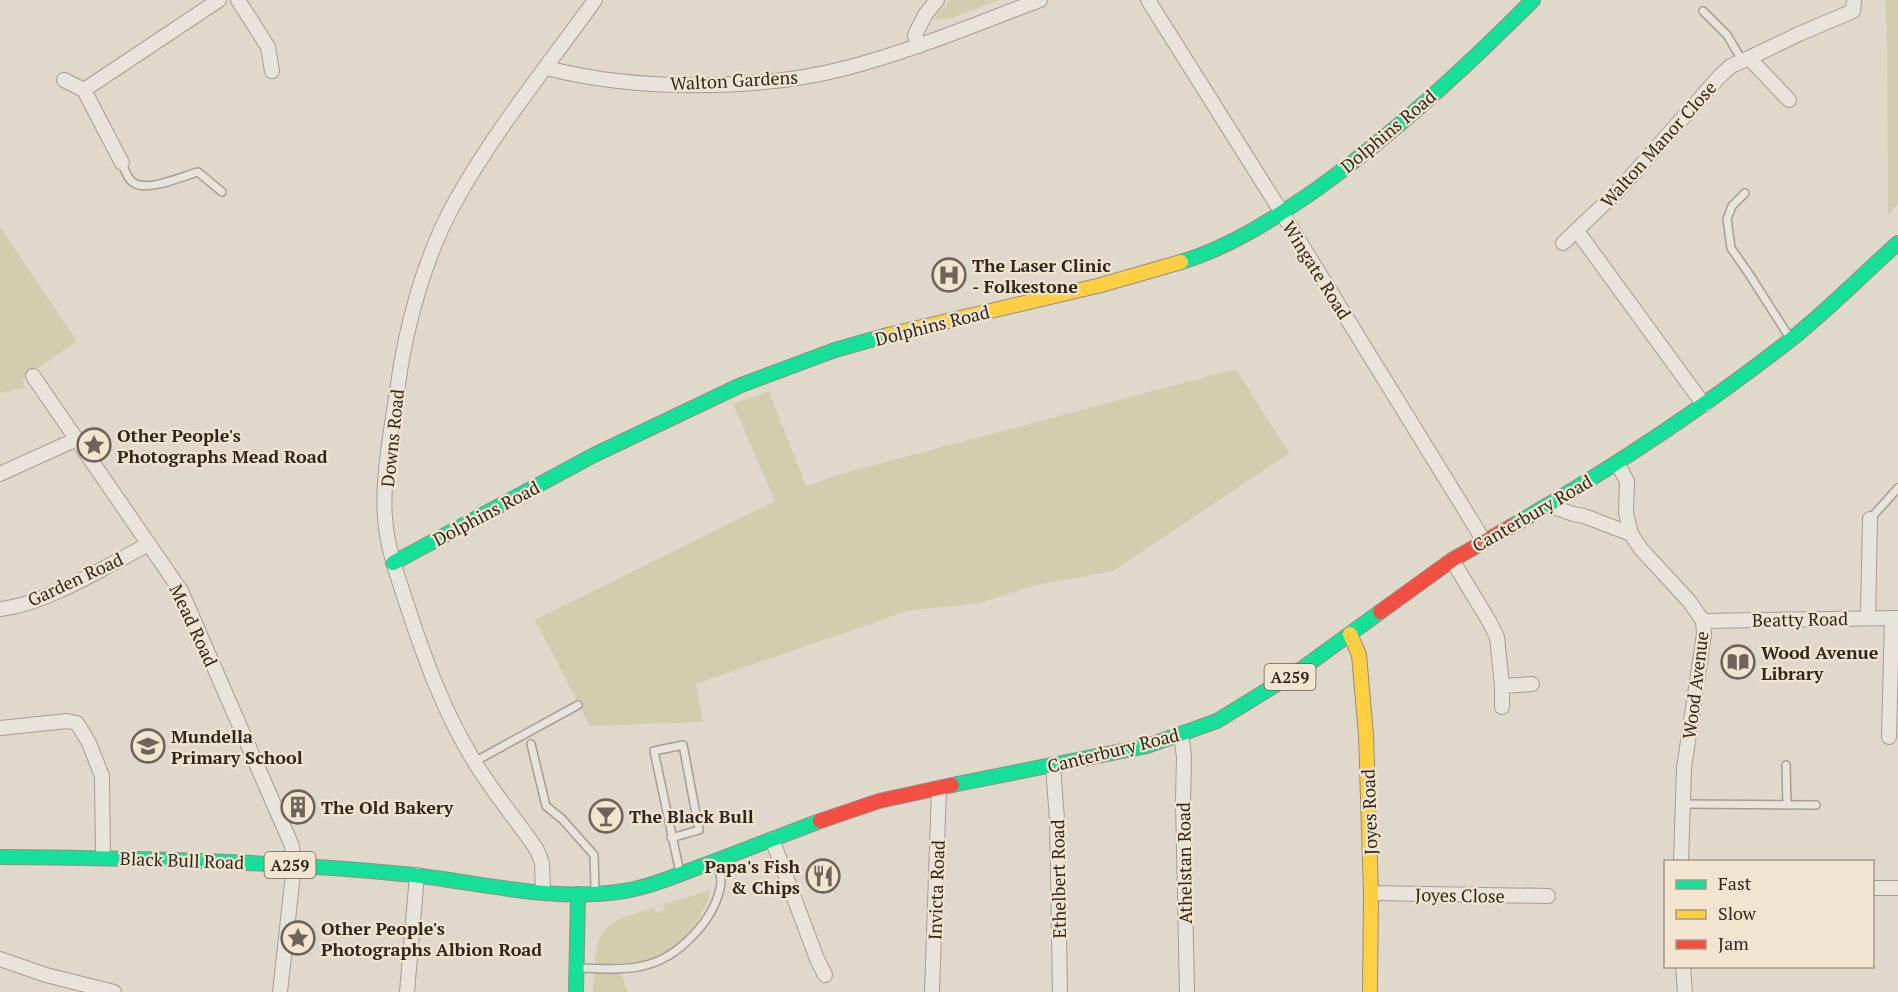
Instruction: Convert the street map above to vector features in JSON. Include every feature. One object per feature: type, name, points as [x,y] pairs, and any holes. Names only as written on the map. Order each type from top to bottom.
[{"type":"main road","name":"Dolphins Road","points":[[393,563],[594,455],[741,385],[836,350],[913,328],[1101,285],[1203,255],[1229,243],[1282,213],[1350,165],[1407,118],[1490,43],[1533,0]]},
{"type":"main road","name":"Canterbury Road","points":[[578,894],[596,894],[636,888],[879,801],[1147,746],[1216,721],[1258,698],[1452,560],[1617,463],[1704,405],[1791,339],[1898,243]]},
{"type":"main road","name":"Joyes Road","points":[[1350,634],[1359,655],[1361,668],[1368,779],[1371,892],[1370,992]]},
{"type":"main road","name":"Black Bull Road","points":[[0,857],[294,865],[417,875],[543,892],[578,894]]},
{"type":"main road","points":[[576,992],[578,894]]},
{"type":"street","points":[[84,90],[219,0]]},
{"type":"street","points":[[238,0],[268,47],[272,71]]},
{"type":"street","name":"Downs Road","points":[[543,892],[542,863],[537,850],[474,762],[436,689],[393,563],[385,519],[386,467],[399,370],[409,325],[438,238],[454,203],[518,103],[547,68],[595,0]]},
{"type":"street","points":[[919,46],[915,35],[925,15],[937,0]]},
{"type":"street","name":"Walton Gardens","points":[[547,68],[633,84],[761,82],[845,69],[919,46],[1040,0]]},
{"type":"street","name":"Wingate Road","points":[[1148,0],[1484,541]]},
{"type":"street","name":"Walton Manor Close","points":[[1563,243],[1618,191],[1720,76],[1746,59],[1853,11],[1854,0]]},
{"type":"street","points":[[1746,59],[1789,100]]},
{"type":"street","points":[[64,80],[84,90],[122,164]]},
{"type":"street","points":[[1577,231],[1704,405]]},
{"type":"street","name":"Mead Road","points":[[33,376],[181,591],[292,846],[294,865],[280,992]]},
{"type":"street","points":[[0,474],[77,439]]},
{"type":"street","name":"Wood Avenue","points":[[1617,463],[1627,481],[1626,513],[1631,534],[1641,549],[1689,601],[1703,621],[1704,634],[1684,768],[1681,860]]},
{"type":"street","points":[[1548,505],[1631,534]]},
{"type":"street","points":[[1868,617],[1870,519]]},
{"type":"street","name":"Garden Road","points":[[0,609],[30,602],[60,590],[149,544]]},
{"type":"street","points":[[1452,560],[1497,637],[1503,686],[1502,707]]},
{"type":"street","points":[[1890,737],[1895,618]]},
{"type":"street","name":"Beatty Road","points":[[1703,621],[1895,618]]},
{"type":"street","points":[[1503,686],[1532,684]]},
{"type":"street","points":[[0,728],[67,721],[77,723],[89,743],[102,776],[102,858]]},
{"type":"street","name":"Athelstan Road","points":[[1181,734],[1184,757],[1187,992]]},
{"type":"street","name":"Ethelbert Road","points":[[1053,766],[1058,820],[1060,992]]},
{"type":"street","name":"Invicta Road","points":[[932,992],[939,788]]},
{"type":"street","points":[[772,839],[825,975]]},
{"type":"street","points":[[407,992],[417,875]]},
{"type":"street","points":[[1874,888],[1898,888]]},
{"type":"street","name":"Joyes Close","points":[[1371,892],[1548,896]]},
{"type":"street","points":[[0,959],[46,975],[114,992]]},
{"type":"street","points":[[1683,968],[1685,992]]},
{"type":"lane","points":[[1703,10],[1746,59]]},
{"type":"lane","points":[[122,164],[129,179],[136,185],[152,186],[198,172],[222,192]]},
{"type":"lane","points":[[1745,193],[1732,206],[1727,219],[1731,248],[1791,339]]},
{"type":"lane","points":[[1870,519],[1898,488]]},
{"type":"lane","points":[[474,762],[578,705]]},
{"type":"lane","points":[[531,744],[546,806],[562,819],[594,855],[596,894]]},
{"type":"lane","points":[[671,838],[699,830],[683,745],[654,751],[671,838],[680,874]]},
{"type":"lane","points":[[1786,765],[1787,805]]},
{"type":"lane","points":[[1683,804],[1816,805]]},
{"type":"lane","points":[[577,968],[643,966],[663,958],[687,942],[706,918],[717,895],[721,881],[716,860]]},
{"type":"shaded area","points":[[950,0],[999,0],[952,18],[937,20],[935,18]]},
{"type":"shaded area","points":[[1885,0],[1898,0],[1898,203],[1888,215],[1887,30]]},
{"type":"shaded area","points":[[0,227],[77,341],[22,379],[25,388],[0,393]]},
{"type":"shaded area","points":[[1236,369],[1289,453],[1113,571],[1032,586],[976,604],[910,610],[696,684],[703,722],[590,726],[535,620],[775,501],[733,404],[769,391],[806,486],[841,474]]},
{"type":"shaded area","points":[[710,890],[707,903],[694,925],[670,949],[639,963],[595,964],[599,939],[611,924],[630,915],[654,908],[656,913],[665,910],[663,905]]},
{"type":"shaded area","points":[[594,972],[617,972],[622,977],[628,992],[593,992]]},
{"type":"traffic: fast","points":[[1181,262],[1252,231],[1346,168],[1429,99],[1533,0]]},
{"type":"traffic: fast","points":[[1512,526],[1619,461],[1723,391],[1803,329],[1898,243]]},
{"type":"traffic: fast","points":[[393,563],[594,455],[741,385],[835,350],[888,335]]},
{"type":"traffic: fast","points":[[952,785],[1147,746],[1217,721],[1303,668],[1380,612]]},
{"type":"traffic: fast","points":[[0,857],[151,859],[302,866],[430,877],[541,893],[596,894],[624,891],[657,883],[820,821]]},
{"type":"traffic: fast","points":[[576,992],[578,894]]},
{"type":"traffic: slow","points":[[888,335],[1101,285],[1181,262]]},
{"type":"traffic: slow","points":[[1350,634],[1359,655],[1366,735],[1371,893],[1370,992]]},
{"type":"traffic: jam","points":[[1380,612],[1452,560],[1512,526]]},
{"type":"traffic: jam","points":[[820,821],[879,801],[952,785]]},
{"type":"place","name":"The Laser Clinic - Folkestone","points":[[949,275]]},
{"type":"place","name":"Other People's Photographs Mead Road","points":[[94,445]]},
{"type":"place","name":"Wood Avenue Library","points":[[1738,662]]},
{"type":"place","name":"Mundella Primary School","points":[[148,746]]},
{"type":"place","name":"The Old Bakery","points":[[298,807]]},
{"type":"place","name":"The Black Bull","points":[[606,816]]},
{"type":"place","name":"Papa's Fish & Chips","points":[[823,876]]},
{"type":"place","name":"Other People's Photographs Albion Road","points":[[298,938]]}]
